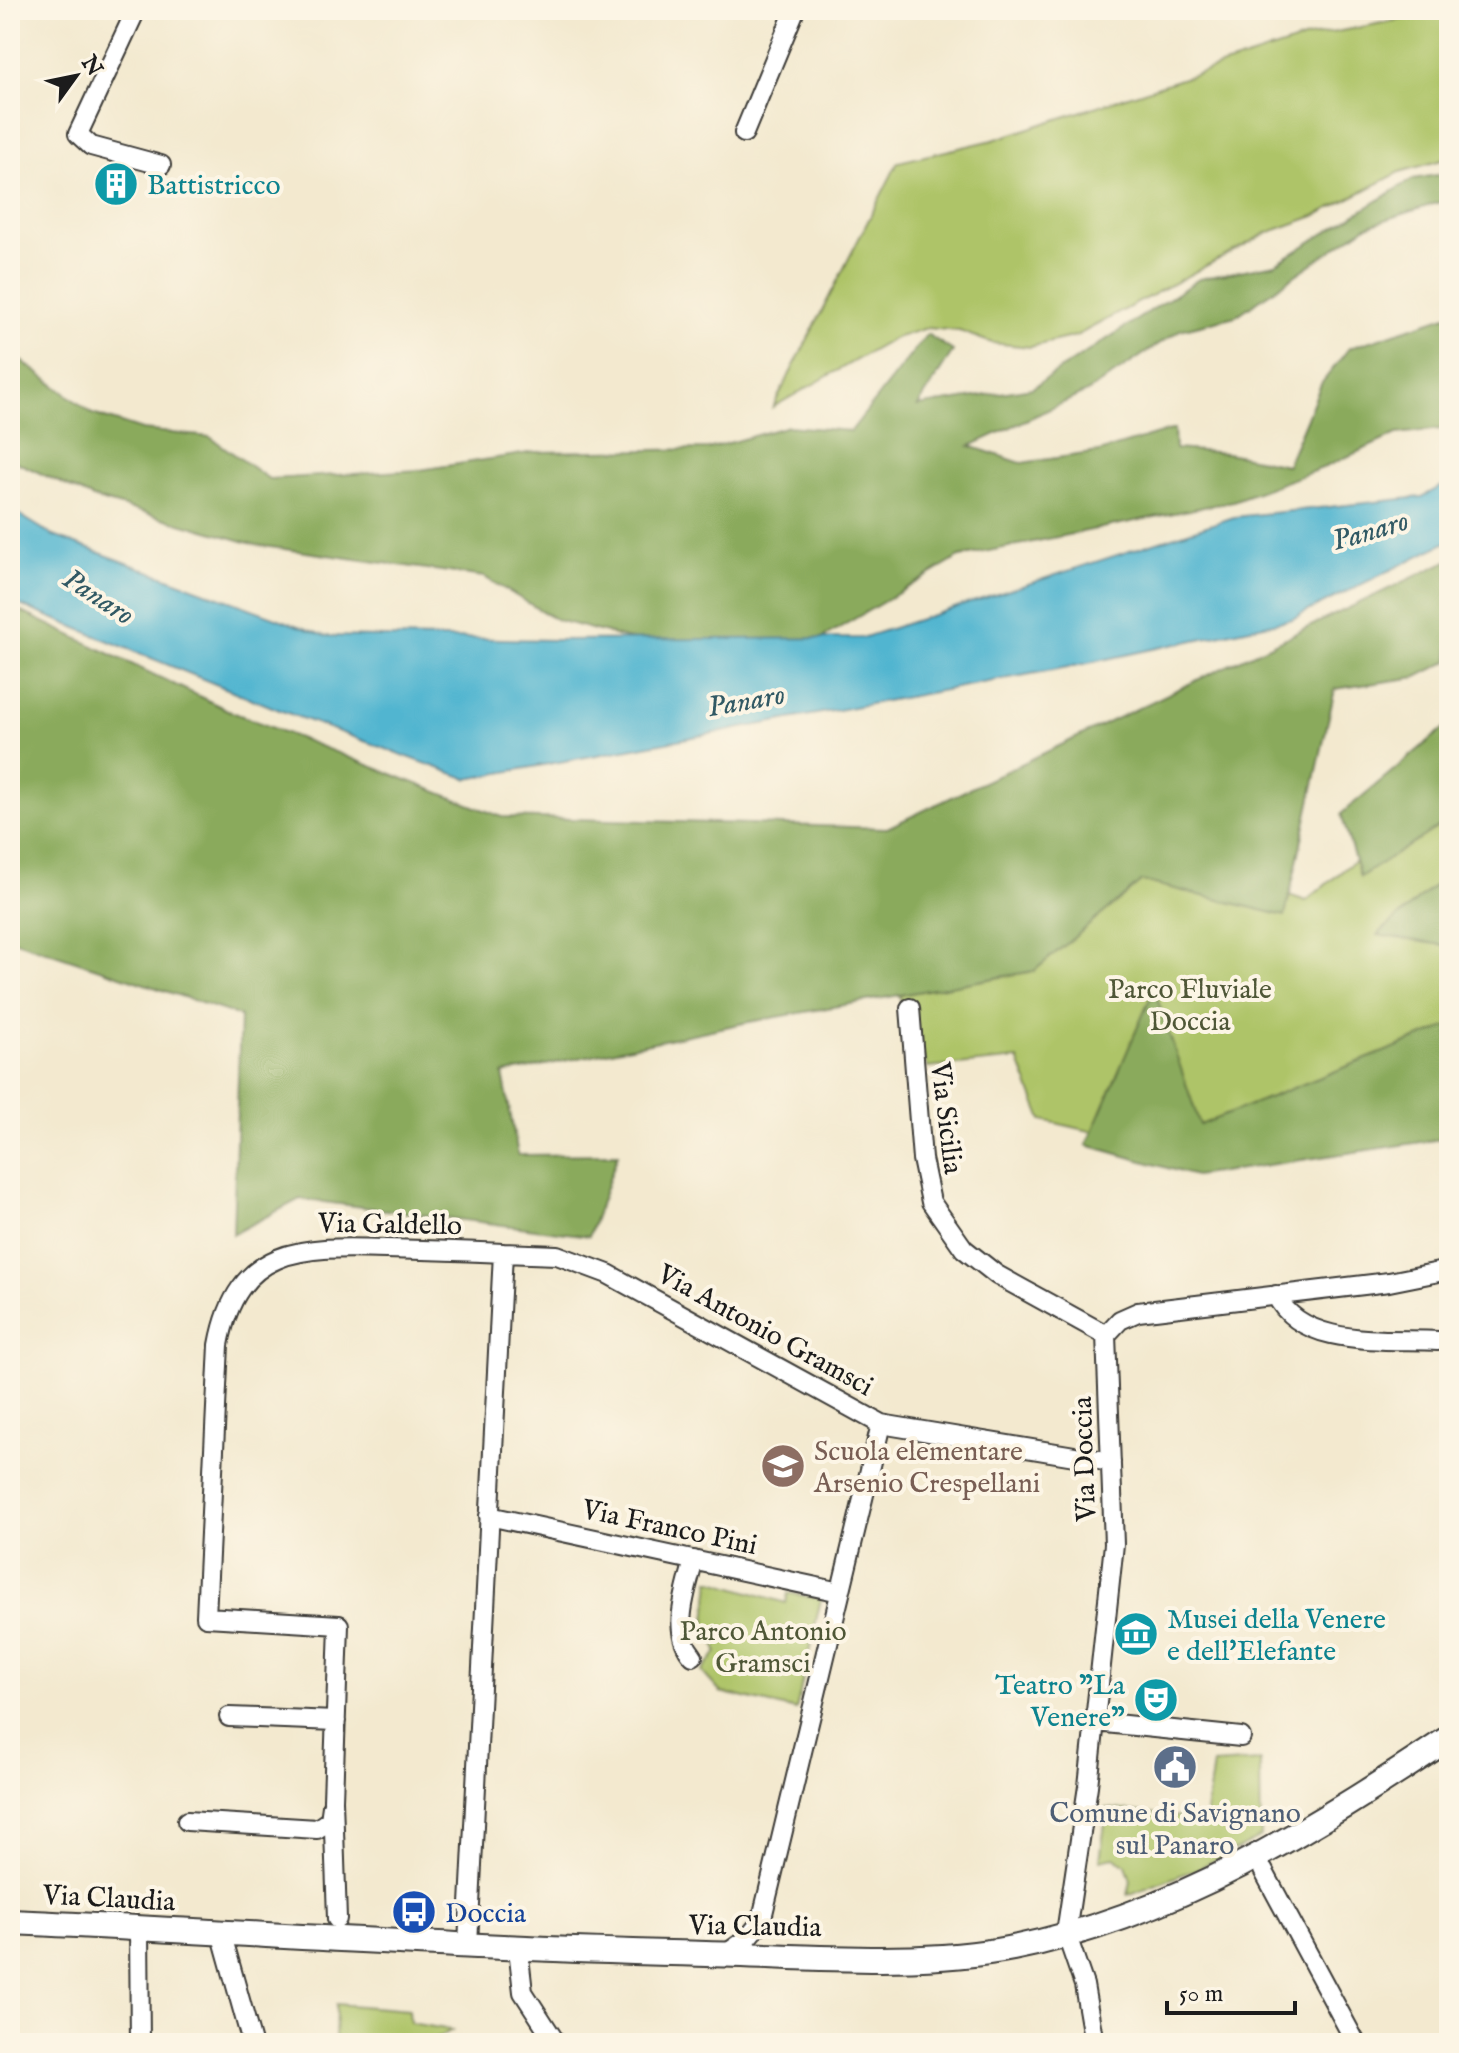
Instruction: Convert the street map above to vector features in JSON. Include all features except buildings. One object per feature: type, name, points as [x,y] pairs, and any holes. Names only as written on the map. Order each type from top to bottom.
[{"type":"main road","name":"Via Claudia","points":[[10,1922],[518,1948],[726,1954],[910,1958],[1012,1948],[1129,1913],[1224,1875],[1314,1827],[1449,1738]]},
{"type":"street","points":[[136,10],[78,134],[91,146],[161,165]]},
{"type":"street","points":[[744,133],[795,10]]},
{"type":"street","name":"Via Sicilia","points":[[910,1008],[922,1159],[931,1202],[964,1249],[997,1275],[1106,1335]]},
{"type":"street","name":"Via Galdello","points":[[337,1919],[333,1800],[339,1625],[206,1617],[219,1345],[224,1317],[238,1289],[260,1267],[290,1251],[332,1247],[503,1253]]},
{"type":"street","points":[[468,1944],[503,1253]]},
{"type":"street","name":"Via Antonio Gramsci","points":[[503,1253],[557,1255],[608,1274],[881,1424],[761,1922]]},
{"type":"street","points":[[1106,1335],[1120,1320],[1138,1312],[1389,1282],[1449,1270]]},
{"type":"street","points":[[1276,1295],[1284,1311],[1328,1335],[1438,1341]]},
{"type":"street","name":"Via Doccia","points":[[1066,1933],[1096,1722],[1114,1544],[1106,1335]]},
{"type":"street","points":[[881,1424],[1111,1462]]},
{"type":"street","name":"Via Franco Pini","points":[[489,1516],[840,1592]]},
{"type":"street","points":[[693,1656],[683,1637],[682,1620],[694,1560]]},
{"type":"street","points":[[229,1717],[336,1721]]},
{"type":"street","points":[[1096,1722],[1241,1737]]},
{"type":"street","points":[[187,1821],[317,1829],[330,1820],[333,1800]]},
{"type":"street","points":[[1263,1870],[1356,2043]]},
{"type":"street","points":[[726,1954],[747,1939],[761,1922],[777,1955]]},
{"type":"street","points":[[139,1928],[140,2043]]},
{"type":"street","points":[[221,1932],[252,2043]]},
{"type":"street","points":[[1066,1933],[1084,1985],[1094,2043]]},
{"type":"street","points":[[518,1948],[523,1992],[556,2043]]},
{"type":"green space","points":[[1449,10],[1449,158],[1400,172],[1315,216],[1267,233],[1076,336],[1030,347],[992,343],[959,331],[927,328],[895,338],[773,407],[898,162],[993,140],[1310,37]]},
{"type":"green space","points":[[1449,173],[1449,199],[1367,226],[1236,316],[1180,330],[1089,391],[970,446],[1021,463],[1099,452],[1174,429],[1175,449],[1227,453],[1287,465],[1321,384],[1349,348],[1449,315],[1449,428],[1397,434],[1325,467],[1233,501],[960,557],[820,639],[667,649],[557,620],[484,577],[256,545],[93,498],[10,459],[10,352],[93,414],[142,430],[210,437],[269,479],[420,470],[535,452],[708,449],[788,426],[851,431],[927,334],[953,351],[918,406],[1032,388],[1199,279],[1275,264],[1413,179]]},
{"type":"green space","points":[[1449,560],[1449,661],[1417,677],[1335,689],[1285,916],[1142,881],[1034,971],[749,1022],[503,1074],[518,1155],[618,1154],[589,1236],[300,1199],[233,1234],[240,1016],[10,939],[10,606],[232,712],[502,817],[887,828]]},
{"type":"green space","points":[[1449,724],[1449,820],[1360,877],[1341,814]]},
{"type":"green space","name":"Parco Fluviale Doccia","points":[[1449,787],[1449,1033],[1189,1154],[1042,1120],[1018,1059],[928,1068],[899,996],[1025,954],[1133,878],[1196,862],[1306,901],[1441,789]]},
{"type":"green space","points":[[1449,873],[1449,946],[1376,935],[1377,935]]},
{"type":"green space","points":[[1154,989],[1200,1125],[1449,1026],[1449,1138],[1195,1176],[1087,1145]]},
{"type":"green space","name":"Parco Antonio Gramsci","points":[[710,1580],[786,1603],[788,1593],[821,1599],[796,1710],[720,1692],[702,1672],[717,1652],[714,1641],[705,1632]]},
{"type":"green space","points":[[1260,1761],[1261,1837],[1199,1868],[1128,1895],[1131,1881],[1126,1865],[1114,1857],[1100,1860],[1107,1808],[1205,1820],[1213,1764]]},
{"type":"green space","points":[[336,2004],[409,2010],[410,2023],[452,2030],[428,2043],[335,2043]]},
{"type":"water","name":"Panaro","points":[[1449,482],[1449,541],[1292,619],[1079,665],[468,779],[282,711],[10,601],[10,509],[54,536],[325,636],[556,640],[862,638],[1234,517],[1422,497]]},
{"type":"place","name":"Battistricco","points":[[116,184]]},
{"type":"place","name":"Scuola elementare Arsenio Crespellani","points":[[783,1466]]},
{"type":"place","name":"Musei della Venere e dell'Elefante","points":[[1136,1634]]},
{"type":"place","name":"Teatro \"La Venere\"","points":[[1156,1700]]},
{"type":"place","name":"Comune di Savignano sul Panaro","points":[[1175,1767]]},
{"type":"place","name":"Doccia","points":[[414,1912]]}]
